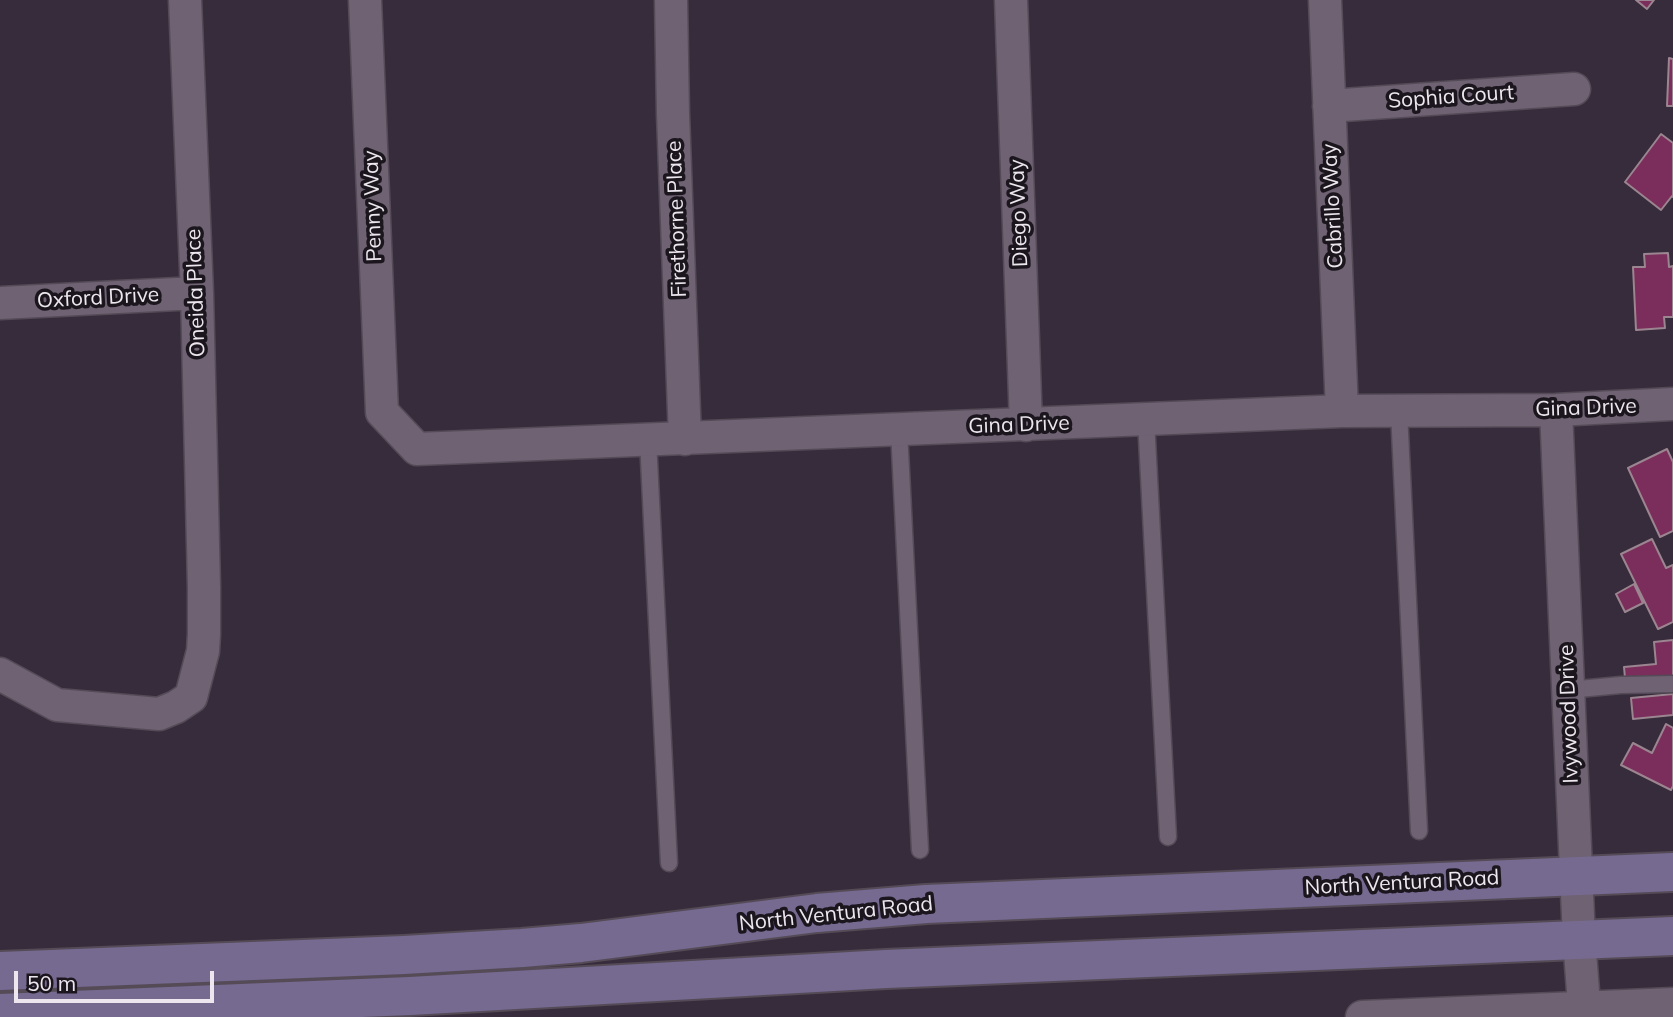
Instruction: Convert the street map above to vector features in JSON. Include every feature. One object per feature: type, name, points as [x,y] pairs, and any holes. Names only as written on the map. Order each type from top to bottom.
[{"type":"main road","name":"North Ventura Road","points":[[0,971],[510,949],[914,905],[1673,872]]},
{"type":"main road","points":[[0,1013],[422,995],[886,969],[1673,936]]},
{"type":"street","name":"Oneida Place","points":[[0,674],[57,705],[159,714],[191,697],[203,651],[204,587],[197,293],[185,0]]},
{"type":"street","name":"Penny Way","points":[[365,0],[382,412]]},
{"type":"street","name":"Firethorne Place","points":[[671,0],[685,439]]},
{"type":"street","name":"Diego Way","points":[[1011,0],[1026,425]]},
{"type":"street","name":"Cabrillo Way","points":[[1325,0],[1342,411]]},
{"type":"street","name":"Sophia Court","points":[[1329,106],[1574,89]]},
{"type":"street","name":"Oxford Drive","points":[[0,303],[197,293]]},
{"type":"street","name":"Gina Drive","points":[[382,412],[417,449],[1342,411],[1556,411],[1673,404]]},
{"type":"street","name":"Ivywood Drive","points":[[1556,411],[1578,939],[1585,1012]]},
{"type":"street","points":[[1362,1017],[1585,1012],[1673,1003]]},
{"type":"lane","points":[[1399,411],[1419,831]]},
{"type":"lane","points":[[1146,420],[1168,837]]},
{"type":"lane","points":[[899,430],[920,850]]},
{"type":"lane","points":[[648,440],[669,863]]},
{"type":"lane","points":[[1568,690],[1673,684]]},
{"type":"building","points":[[1636,0],[1654,0],[1647,9]]},
{"type":"building","points":[[1669,58],[1673,59],[1673,106],[1667,106]]},
{"type":"building","points":[[1661,134],[1673,143],[1673,197],[1661,210],[1625,182]]},
{"type":"building","points":[[1668,253],[1669,267],[1673,266],[1673,317],[1664,317],[1665,328],[1636,330],[1633,267],[1645,267],[1644,254]]},
{"type":"building","points":[[1667,449],[1673,462],[1673,531],[1660,537],[1628,468]]},
{"type":"building","points":[[1652,539],[1666,568],[1673,565],[1673,622],[1658,629],[1621,554]]},
{"type":"building","points":[[1634,584],[1643,603],[1625,612],[1616,594]]},
{"type":"building","points":[[1673,640],[1673,686],[1626,689],[1624,667],[1656,664],[1654,642]]},
{"type":"building","points":[[1673,694],[1673,715],[1633,719],[1631,698]]},
{"type":"building","points":[[1666,724],[1673,728],[1671,790],[1621,765],[1633,743],[1652,753]]}]
